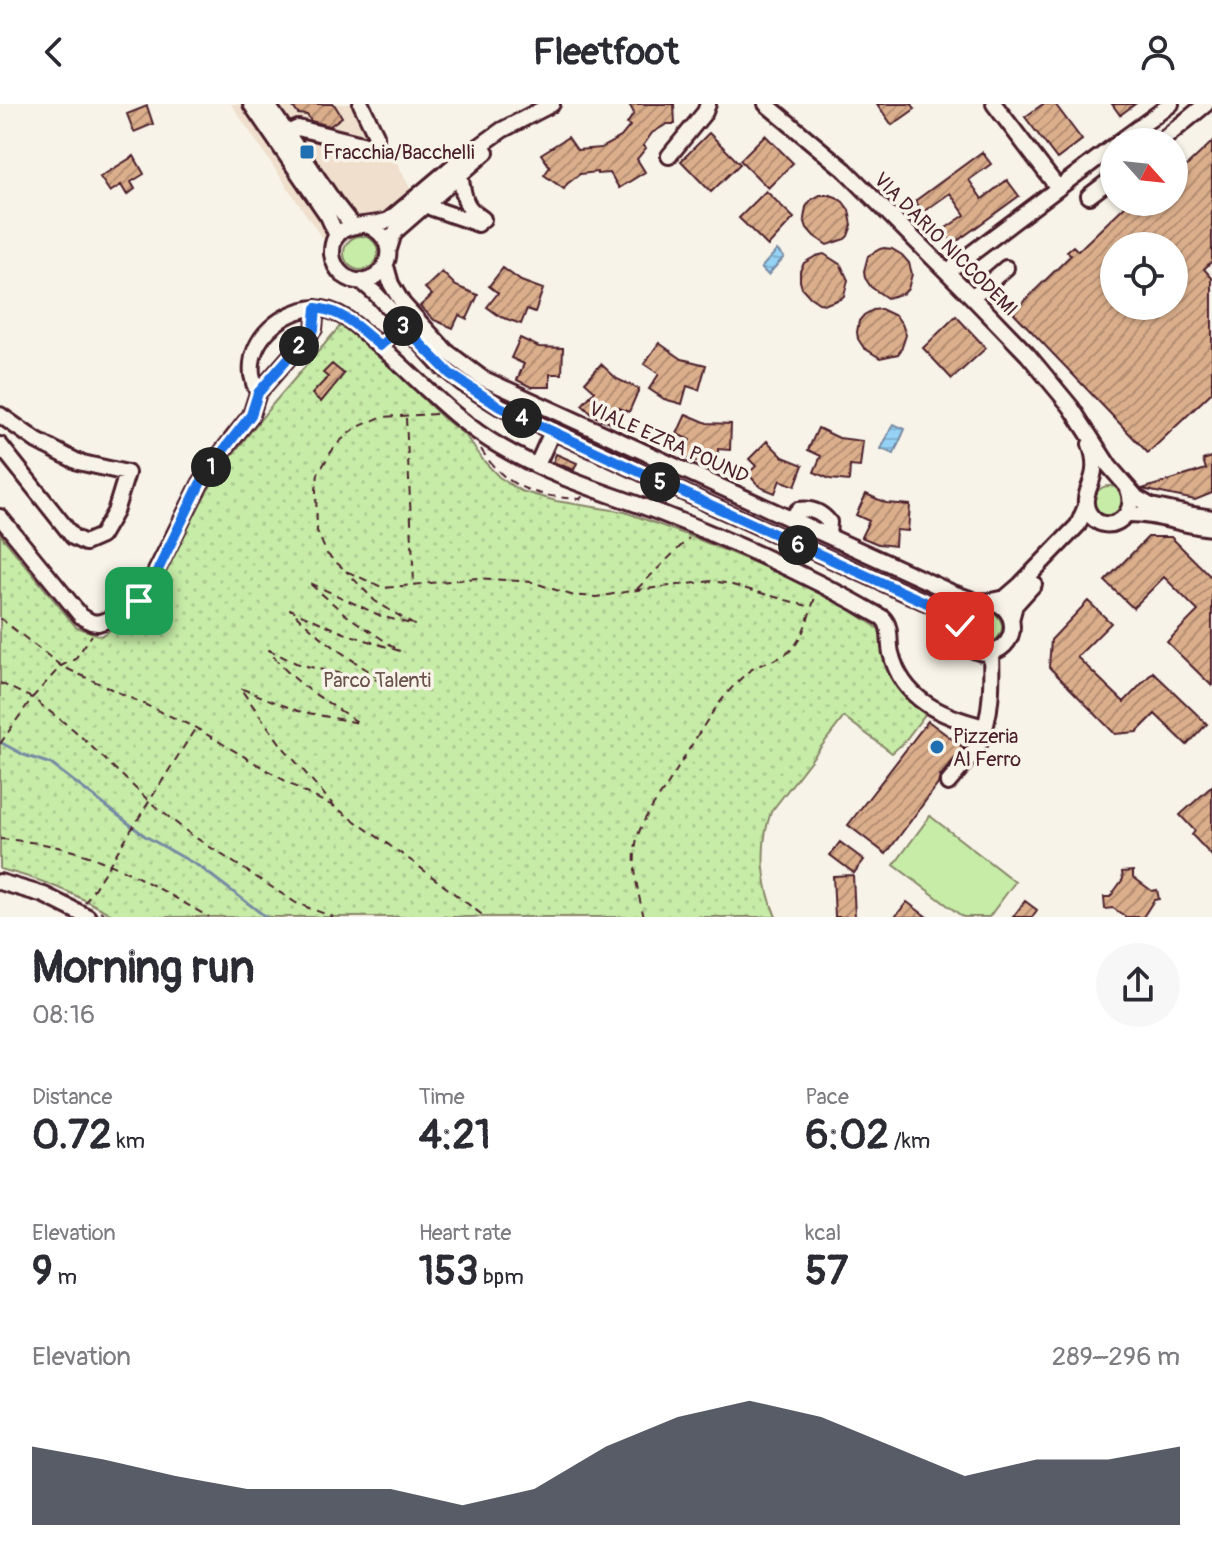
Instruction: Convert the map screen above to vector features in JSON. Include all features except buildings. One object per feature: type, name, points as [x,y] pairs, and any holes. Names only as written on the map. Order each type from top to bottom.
[{"type":"street","points":[[251,104],[328,216],[337,236]]},
{"type":"street","points":[[267,104],[334,202],[360,225],[382,234],[389,250]]},
{"type":"street","points":[[287,133],[298,128],[370,146],[376,135],[361,104]]},
{"type":"street","points":[[426,196],[393,236],[386,266],[375,277],[361,281],[346,277],[334,264],[333,247],[344,229],[389,220],[426,196],[502,130],[552,104]]},
{"type":"street","points":[[669,156],[705,112],[708,104]]},
{"type":"street","name":"VIA DARIO NICCODEMI","points":[[766,104],[845,170],[1028,355],[1071,407],[1125,485]]},
{"type":"street","points":[[994,104],[1058,188]]},
{"type":"street","points":[[1138,128],[1171,104]]},
{"type":"street","points":[[1177,128],[1206,104]]},
{"type":"street","points":[[947,272],[1100,156]]},
{"type":"street","points":[[426,196],[433,209],[481,221],[466,203],[462,181],[450,175]]},
{"type":"street","points":[[1089,196],[1100,188]]},
{"type":"street","name":"VIALE EZRA POUND","points":[[386,266],[391,284],[403,304],[446,351],[472,372],[711,484],[982,602]]},
{"type":"street","points":[[972,297],[1006,268]]},
{"type":"street","name":"VIALE EZRA POUND","points":[[361,281],[442,367],[500,407],[945,611],[960,623]]},
{"type":"street","points":[[0,517],[76,611],[98,623],[120,614],[144,595],[200,484],[251,415],[258,393],[314,329],[316,308]]},
{"type":"street","points":[[258,393],[253,381],[254,354],[272,325],[302,310],[316,308],[345,316],[444,406],[504,449],[579,483],[659,512],[760,555],[848,597],[886,621],[895,665],[920,699],[947,717],[985,727]]},
{"type":"street","points":[[380,346],[402,325]]},
{"type":"street","points":[[0,415],[37,441],[78,462],[127,473],[115,512],[101,536],[85,543],[73,537],[0,445]]},
{"type":"street","name":"VIA DARIO NICCODEMI","points":[[1083,426],[1094,459],[1091,486]]},
{"type":"street","points":[[537,465],[552,432]]},
{"type":"street","points":[[982,602],[1001,606],[1011,620],[1009,639],[991,652],[977,651],[969,646],[962,635],[960,623],[967,609],[982,602],[1003,599],[1014,591],[1078,525],[1086,506],[1087,492],[1103,478],[1115,478],[1151,506],[1212,518]]},
{"type":"street","points":[[702,501],[711,484]]},
{"type":"street","points":[[1011,620],[1013,609],[1021,598],[1083,534],[1104,523],[1117,522],[1127,514],[1132,500],[1125,485]]},
{"type":"street","points":[[1086,506],[1093,518],[1104,523]]},
{"type":"street","points":[[1127,514],[1143,514],[1212,528]]},
{"type":"street","points":[[867,575],[876,558]]},
{"type":"street","points":[[948,783],[979,743],[985,727],[991,652]]},
{"type":"street","points":[[0,882],[87,910]]},
{"type":"street","points":[[48,897],[77,917]]},
{"type":"path","points":[[335,807],[282,746],[240,688],[298,711],[359,723],[306,687],[269,650],[296,663],[384,681],[335,649],[290,609],[344,633],[400,651],[346,615],[308,582],[381,616],[414,625],[375,601],[327,554],[317,531],[315,502],[318,474],[335,446],[358,427],[381,417],[443,414]]},
{"type":"path","points":[[406,415],[414,584]]},
{"type":"path","points":[[637,590],[693,534]]},
{"type":"path","points":[[346,571],[384,588],[465,578],[490,579],[532,582],[571,595],[596,597],[712,581],[811,607]]},
{"type":"path","points":[[644,917],[636,874],[636,846],[639,830],[648,813],[715,710],[747,673],[790,652],[800,638],[818,589]]},
{"type":"path","points":[[0,618],[61,666],[196,728],[335,807],[485,917]]},
{"type":"path","points":[[0,744],[32,698],[61,666],[75,659],[90,640],[98,623]]},
{"type":"path","points":[[0,683],[32,698],[74,730],[150,802],[190,834],[296,903],[333,917]]},
{"type":"path","points":[[87,910],[110,864],[196,728]]},
{"type":"path","points":[[0,839],[36,843],[110,864],[209,917]]},
{"type":"shaded area","points":[[231,104],[367,104],[413,194],[377,220],[355,217],[322,238]]},
{"type":"green space","points":[[361,236],[373,241],[378,253],[373,265],[361,270],[349,265],[344,253],[349,241]]},
{"type":"green space","name":"Parco Talenti","points":[[341,325],[466,436],[499,477],[521,491],[556,501],[625,512],[695,538],[818,589],[884,632],[895,677],[926,713],[892,753],[844,717],[771,812],[765,838],[764,865],[776,917],[116,917],[60,888],[0,869],[0,534],[76,627],[101,636],[146,607],[203,498],[225,464]]},
{"type":"green space","points":[[1109,486],[1120,490],[1124,501],[1120,512],[1109,516],[1098,512],[1094,501],[1098,490]]},
{"type":"green space","points":[[986,611],[997,616],[1002,627],[997,638],[986,643],[975,638],[970,627],[975,616]]},
{"type":"green space","points":[[930,816],[1015,882],[989,917],[963,917],[894,865]]},
{"type":"water","points":[[777,250],[784,257],[768,275],[761,268]]},
{"type":"water","points":[[893,424],[905,429],[894,454],[881,449]]},
{"type":"waterway","points":[[0,742],[24,755],[51,764],[145,836],[200,867],[266,917]]},
{"type":"place","name":"Fracchia/Bacchelli","points":[[307,152]]},
{"type":"place","name":"Pizzeria Al Ferro","points":[[937,747]]},
{"type":"route","points":[[139,601],[148,590],[200,484],[251,415],[258,393],[314,329],[316,308],[345,316],[380,346],[402,325],[450,374],[500,407],[949,613],[960,626]]}]
